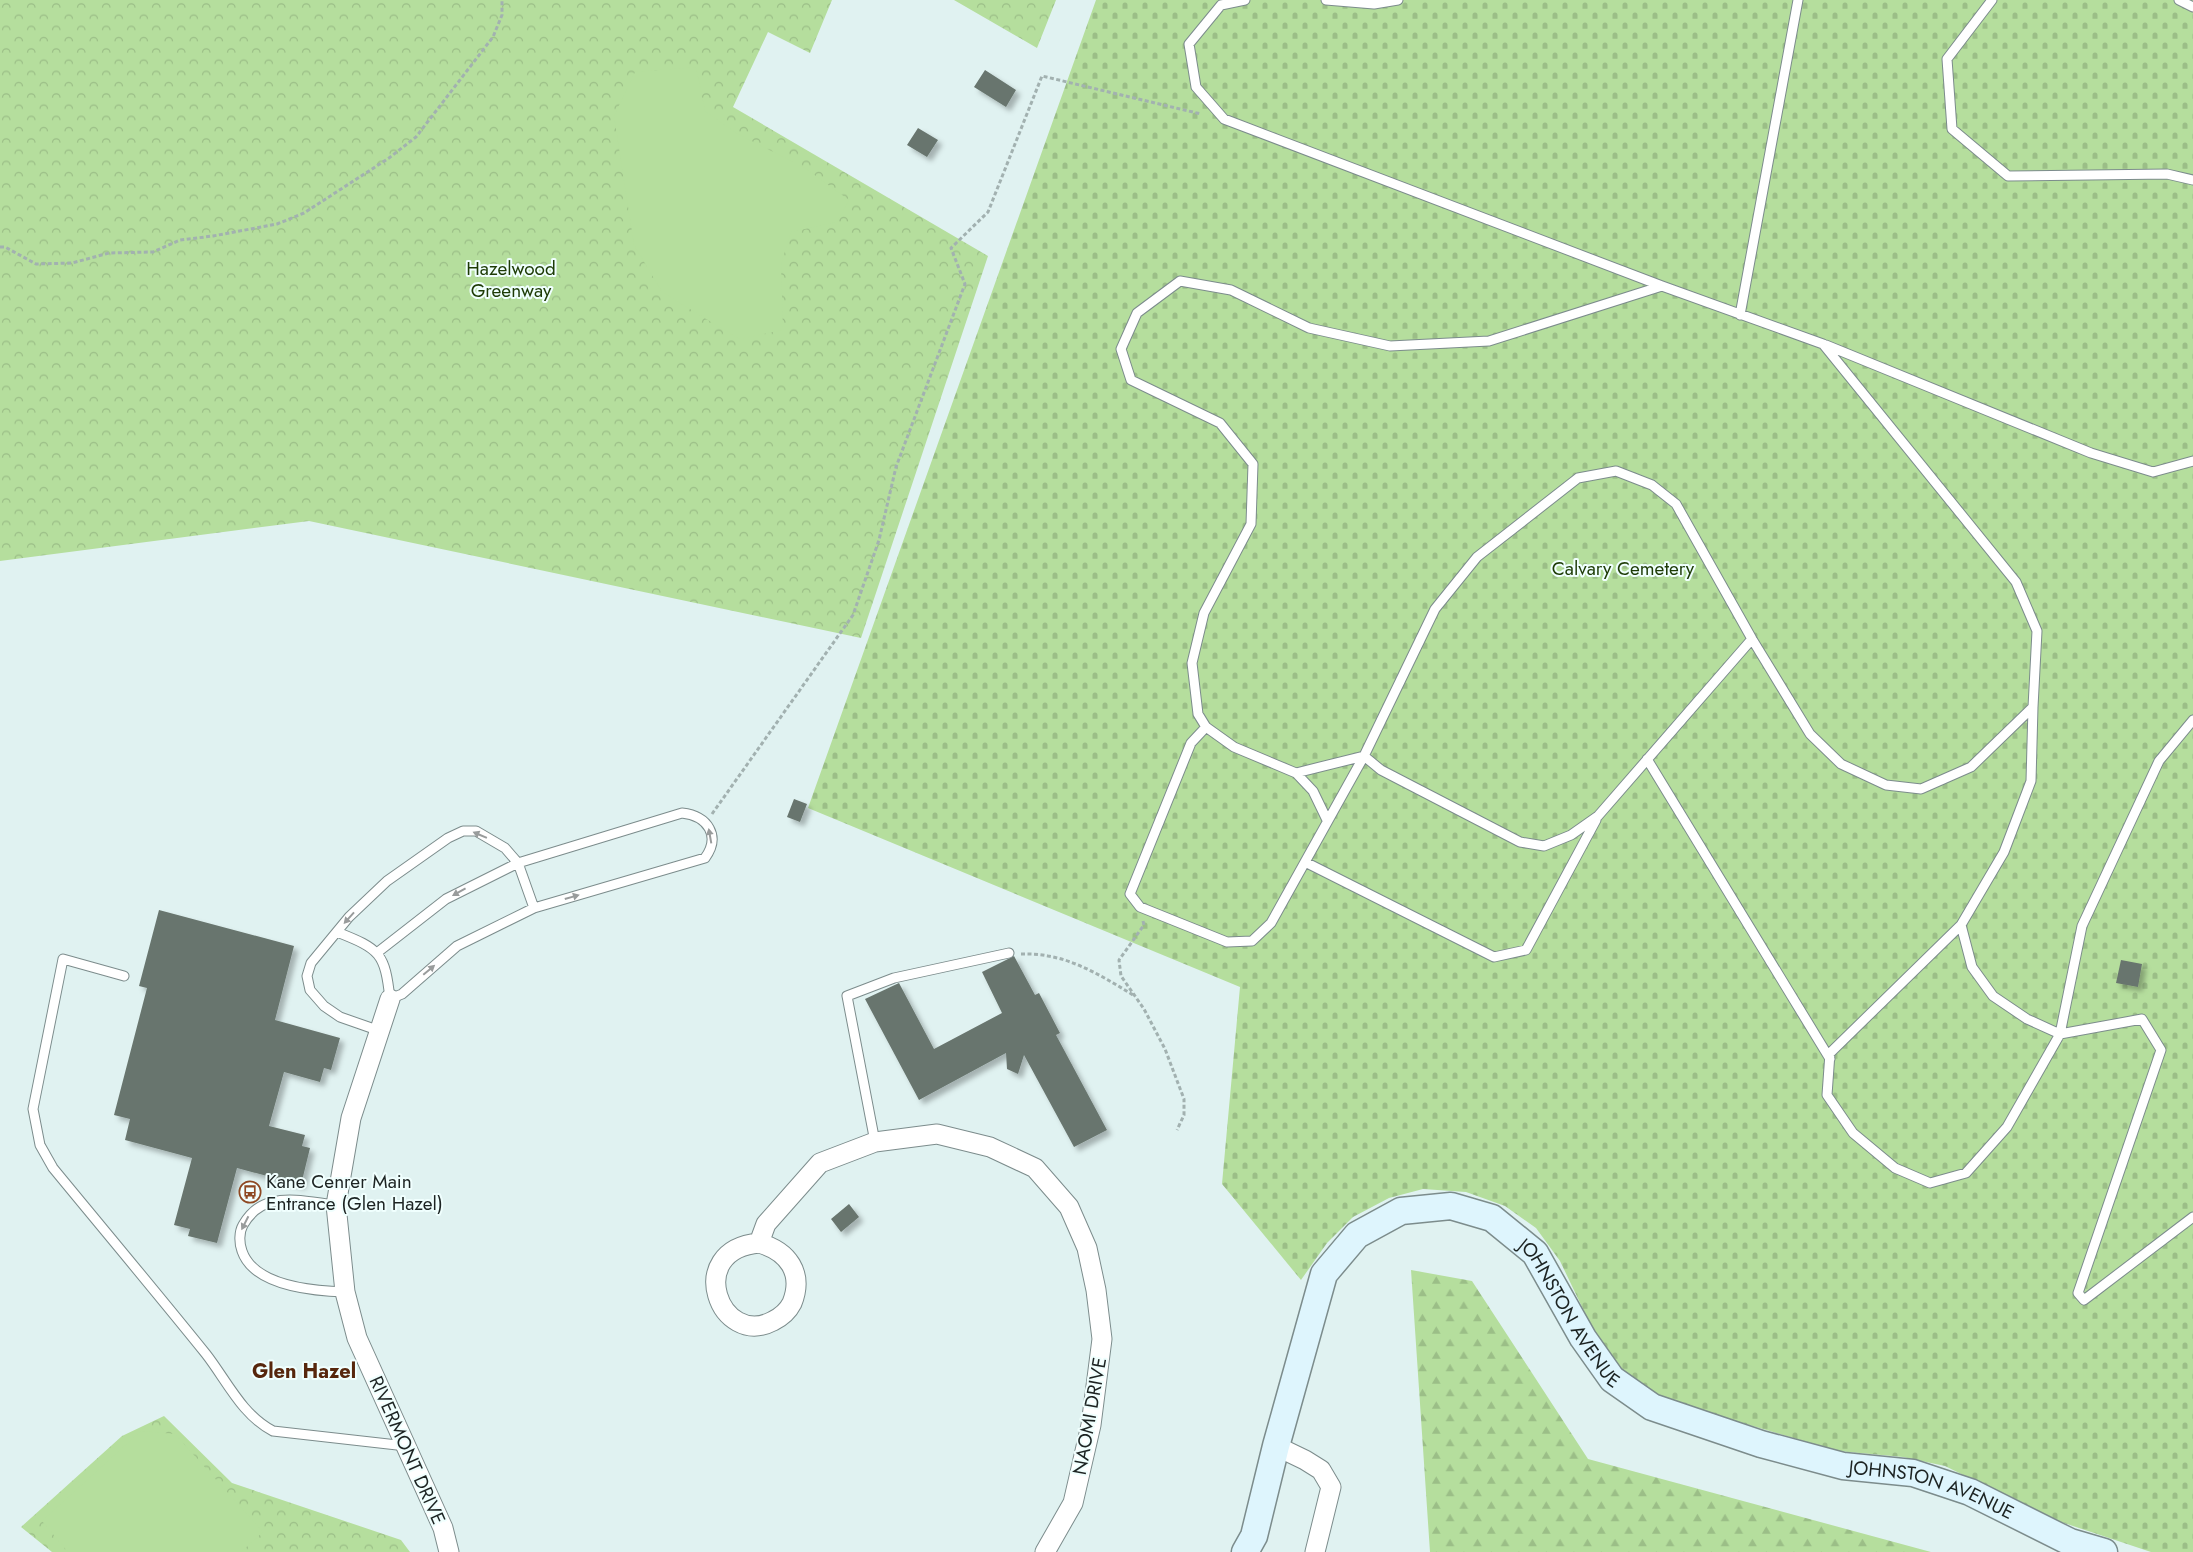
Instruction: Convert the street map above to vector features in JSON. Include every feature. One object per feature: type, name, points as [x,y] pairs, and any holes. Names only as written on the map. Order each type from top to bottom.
[{"type":"street","name":"RIVERMONT DRIVE","points":[[390,1000],[350,1118],[336,1205],[345,1292],[357,1338],[443,1528],[449,1552]]},
{"type":"street","name":"NAOMI DRIVE","points":[[758,1244],[766,1224],[820,1164],[875,1142],[937,1134],[990,1147],[1035,1168],[1069,1207],[1087,1248],[1096,1290],[1102,1339],[1098,1388],[1072,1503],[1045,1552]]},
{"type":"street","name":"JOHNSTON AVENUE","points":[[1245,1552],[1254,1536],[1276,1446],[1324,1274],[1357,1235],[1401,1211],[1450,1206],[1492,1218],[1535,1253],[1583,1338],[1612,1379],[1652,1407],[1761,1444],[1843,1466],[1913,1474],[1970,1492],[2070,1542],[2104,1552]]},
{"type":"street","points":[[746,1244],[758,1244],[772,1247],[784,1255],[792,1266],[796,1280],[796,1294],[790,1306],[781,1317],[768,1323],[755,1325],[742,1323],[731,1317],[722,1307],[716,1296],[715,1282],[717,1270],[724,1258],[746,1244]]},
{"type":"street","points":[[1276,1446],[1321,1470],[1331,1486],[1315,1552]]},
{"type":"lane","points":[[1245,0],[1221,5],[1189,44],[1196,87],[1224,119],[1662,286],[1824,344],[2091,453],[2153,472],[2193,462]]},
{"type":"lane","points":[[1326,0],[1374,4],[1398,0]]},
{"type":"lane","points":[[1740,315],[1798,0]]},
{"type":"lane","points":[[1992,0],[1947,59],[1952,129],[2008,176],[2167,174],[2193,180]]},
{"type":"lane","points":[[2179,0],[2193,7]]},
{"type":"lane","points":[[1327,820],[1313,791],[1296,773],[1234,747],[1206,727],[1198,714],[1192,663],[1204,613],[1252,524],[1253,464],[1220,423],[1131,380],[1121,349],[1137,313],[1180,281],[1231,290],[1309,328],[1390,346],[1479,342],[1488,341],[1662,286]]},
{"type":"lane","points":[[1824,344],[2016,582],[2037,631],[2031,781],[2004,852],[1960,925],[1830,1053],[1827,1095],[1853,1133],[1895,1168],[1930,1183],[1966,1172],[2007,1127],[2060,1034],[2082,926],[2159,761],[2193,720]]},
{"type":"lane","points":[[1206,727],[1191,743],[1130,894],[1140,907],[1227,942],[1252,941],[1271,924],[1364,756],[1435,609],[1477,557],[1578,478],[1616,471],[1652,485],[1676,504],[1752,639],[1810,734],[1842,764],[1886,784],[1921,789],[1970,767],[2033,707]]},
{"type":"lane","points":[[1364,756],[1381,770],[1520,842],[1544,846],[1571,836],[1598,816],[1752,639]]},
{"type":"lane","points":[[1296,773],[1364,756]]},
{"type":"lane","points":[[1647,760],[1830,1059]]},
{"type":"lane","points":[[337,932],[364,943],[378,952],[387,972],[390,1000],[402,994],[458,946],[534,908],[705,858],[711,850],[712,838],[706,823],[696,814],[682,813],[518,863],[446,899],[378,952]]},
{"type":"lane","points":[[1305,862],[1494,957],[1526,950],[1598,816]]},
{"type":"lane","points":[[380,1031],[340,1016],[324,1006],[310,990],[308,976],[311,963],[349,917],[387,881],[448,838],[464,831],[476,832],[505,848],[518,863],[534,908]]},
{"type":"lane","points":[[1960,925],[1972,967],[1993,996],[2027,1019],[2060,1034],[2142,1019],[2161,1050],[2078,1293],[2084,1300],[2193,1218]]},
{"type":"lane","points":[[875,1142],[848,996],[894,978],[1009,953]]},
{"type":"lane","points":[[124,976],[63,959],[33,1109],[40,1145],[53,1168],[207,1355],[250,1415],[259,1424],[273,1431],[407,1447]]},
{"type":"lane","points":[[336,1205],[284,1200],[264,1204],[248,1216],[241,1229],[240,1245],[245,1259],[254,1270],[268,1278],[318,1291],[345,1292]]},
{"type":"path","points":[[0,247],[5,247],[36,264],[72,263],[109,254],[152,252],[180,240],[277,224],[304,213],[389,158],[416,136],[493,37],[502,15],[502,0]]},
{"type":"path","points":[[706,823],[853,616],[879,540],[896,466],[965,284],[951,248],[988,212],[1042,76],[1224,119]]},
{"type":"path","points":[[1140,907],[1144,925],[1119,960],[1121,976],[1144,1009],[1165,1049],[1184,1099],[1184,1115],[1177,1130]]},
{"type":"path","points":[[1009,953],[1048,955],[1069,962],[1110,981],[1135,997]]},
{"type":"green space","name":"Hazelwood Greenway","points":[[0,0],[832,0],[810,53],[768,32],[733,107],[988,256],[861,638],[309,521],[0,561]]},
{"type":"green space","points":[[954,0],[1056,0],[1037,48]]},
{"type":"green space","name":"Calvary Cemetery","points":[[1096,0],[2193,0],[2193,1552],[2151,1552],[2055,1520],[1945,1466],[1903,1457],[1838,1451],[1674,1403],[1641,1386],[1615,1363],[1595,1334],[1560,1261],[1536,1228],[1505,1206],[1466,1192],[1423,1189],[1389,1198],[1353,1217],[1327,1243],[1301,1280],[1222,1184],[1240,987],[808,808]]},
{"type":"green space","points":[[696,67],[705,111],[736,133],[805,168],[849,200],[837,222],[791,232],[781,264],[783,330],[739,339],[662,292],[634,245],[614,116],[635,72]]},
{"type":"green space","points":[[1411,1270],[1472,1281],[1588,1459],[1931,1552],[1430,1552]]},
{"type":"green space","points":[[164,1416],[232,1483],[401,1540],[410,1552],[52,1552],[21,1527],[122,1436]]},
{"type":"green space","points":[[141,1431],[175,1434],[263,1532],[241,1552],[68,1552],[42,1521]]},
{"type":"building","points":[[985,70],[1016,90],[1006,107],[974,87]]},
{"type":"building","points":[[918,128],[938,140],[927,157],[907,145]]},
{"type":"building","points":[[794,799],[807,804],[800,822],[787,817]]},
{"type":"building","points":[[159,910],[294,946],[275,1020],[340,1038],[331,1070],[324,1068],[320,1082],[284,1072],[269,1126],[305,1135],[302,1146],[310,1148],[301,1185],[237,1168],[217,1243],[188,1236],[190,1229],[174,1225],[192,1158],[125,1140],[130,1119],[114,1115],[147,988],[139,986]]},
{"type":"building","points":[[1014,956],[1035,995],[1039,993],[1060,1033],[1056,1035],[1107,1130],[1074,1147],[1024,1055],[1018,1074],[1007,1069],[1006,1053],[919,1100],[865,999],[899,983],[934,1049],[1002,1013],[982,972]]},
{"type":"building","points":[[2121,960],[2142,964],[2138,987],[2116,983]]},
{"type":"building","points":[[849,1204],[859,1217],[841,1232],[831,1219]]},
{"type":"place","name":"Kane Cenrer Main Entrance (Glen Hazel)","points":[[250,1192]]},
{"type":"district","name":"Glen Hazel","points":[[304,1371]]}]
